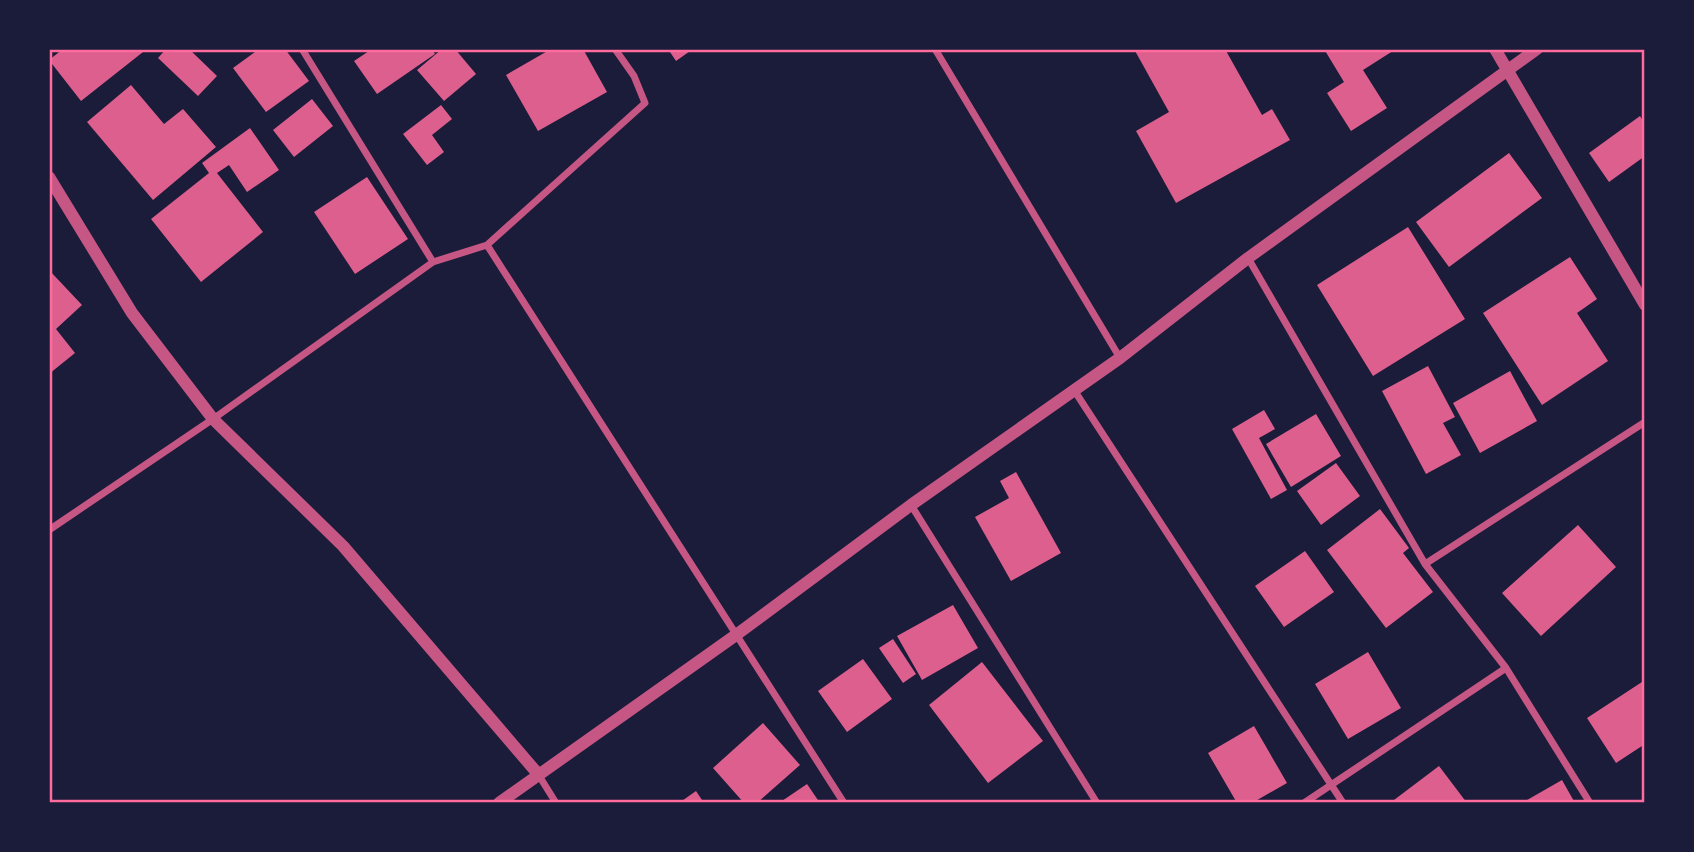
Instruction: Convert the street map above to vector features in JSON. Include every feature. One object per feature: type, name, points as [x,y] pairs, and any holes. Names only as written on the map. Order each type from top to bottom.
[{"type":"street","points":[[302,49],[433,262]]},
{"type":"street","points":[[49,530],[213,419],[433,262],[487,245],[645,103],[634,76],[615,49]]},
{"type":"street","points":[[935,49],[1120,358]]},
{"type":"street","points":[[1495,49],[1645,304]]},
{"type":"street","points":[[499,803],[736,635],[911,505],[1120,358],[1248,258],[1537,49]]},
{"type":"street","points":[[49,177],[132,313],[213,419],[343,546],[538,774],[556,803]]},
{"type":"street","points":[[487,245],[844,803]]},
{"type":"street","points":[[1248,258],[1425,564],[1506,668],[1590,803]]},
{"type":"street","points":[[1074,390],[1343,803]]},
{"type":"street","points":[[1425,564],[1645,422]]},
{"type":"street","points":[[911,505],[1097,803]]},
{"type":"street","points":[[1304,803],[1506,668]]},
{"type":"building","points":[[63,49],[140,49],[143,52],[81,101],[49,60]]},
{"type":"building","points":[[166,49],[189,49],[217,76],[198,96],[158,58]]},
{"type":"building","points":[[259,49],[285,49],[309,81],[266,112],[233,68]]},
{"type":"building","points":[[372,49],[432,49],[435,54],[377,94],[354,61]]},
{"type":"building","points":[[442,49],[455,49],[476,74],[444,101],[417,70]]},
{"type":"building","points":[[551,49],[583,49],[607,92],[538,131],[506,75]]},
{"type":"building","points":[[668,49],[693,49],[676,61]]},
{"type":"building","points":[[1134,49],[1225,49],[1262,115],[1272,109],[1290,140],[1176,203],[1136,131],[1169,112]]},
{"type":"building","points":[[1324,49],[1396,49],[1363,70],[1387,108],[1351,131],[1327,93],[1344,82]]},
{"type":"building","points":[[131,85],[164,124],[183,109],[216,147],[153,200],[87,122]]},
{"type":"building","points":[[312,99],[333,126],[294,157],[273,130]]},
{"type":"building","points":[[441,105],[452,119],[432,135],[444,152],[427,165],[403,134]]},
{"type":"building","points":[[1640,116],[1645,124],[1645,156],[1609,182],[1589,153]]},
{"type":"building","points":[[250,128],[279,170],[247,192],[229,165],[217,173],[263,232],[201,282],[151,219],[209,173],[202,163]]},
{"type":"building","points":[[1509,153],[1542,198],[1449,267],[1416,222]]},
{"type":"building","points":[[367,177],[408,239],[355,274],[314,212]]},
{"type":"building","points":[[1408,227],[1465,319],[1373,376],[1317,285]]},
{"type":"building","points":[[1570,257],[1597,299],[1577,313],[1608,361],[1542,405],[1483,313]]},
{"type":"building","points":[[49,270],[82,305],[56,329],[75,353],[49,374]]},
{"type":"building","points":[[1428,366],[1455,417],[1443,423],[1461,455],[1426,474],[1382,391]]},
{"type":"building","points":[[1510,371],[1537,421],[1480,453],[1453,403]]},
{"type":"building","points":[[1264,410],[1275,429],[1259,438],[1287,490],[1271,499],[1232,429]]},
{"type":"building","points":[[1316,414],[1341,456],[1291,487],[1266,444]]},
{"type":"building","points":[[1336,463],[1360,496],[1321,525],[1297,491]]},
{"type":"building","points":[[1016,472],[1061,553],[1011,581],[975,517],[1009,498],[1000,481]]},
{"type":"building","points":[[1380,509],[1409,548],[1403,553],[1433,592],[1386,628],[1327,550]]},
{"type":"building","points":[[1578,525],[1616,567],[1541,636],[1502,593]]},
{"type":"building","points":[[1305,551],[1334,592],[1284,627],[1255,586]]},
{"type":"building","points":[[953,605],[978,648],[922,680],[897,636]]},
{"type":"building","points":[[893,639],[916,674],[903,683],[879,648]]},
{"type":"building","points":[[1368,652],[1401,708],[1348,739],[1315,684]]},
{"type":"building","points":[[863,659],[892,699],[847,732],[818,691]]},
{"type":"building","points":[[982,662],[1043,741],[988,783],[929,705]]},
{"type":"building","points":[[1645,680],[1645,744],[1616,763],[1587,718]]},
{"type":"building","points":[[763,723],[800,765],[757,803],[744,803],[713,768]]},
{"type":"building","points":[[1254,726],[1287,783],[1252,803],[1237,803],[1208,753]]},
{"type":"building","points":[[1439,766],[1467,803],[1390,803]]},
{"type":"building","points":[[1562,780],[1575,803],[1522,803]]},
{"type":"building","points":[[807,784],[820,803],[779,803]]},
{"type":"building","points":[[696,791],[704,803],[679,803]]}]
